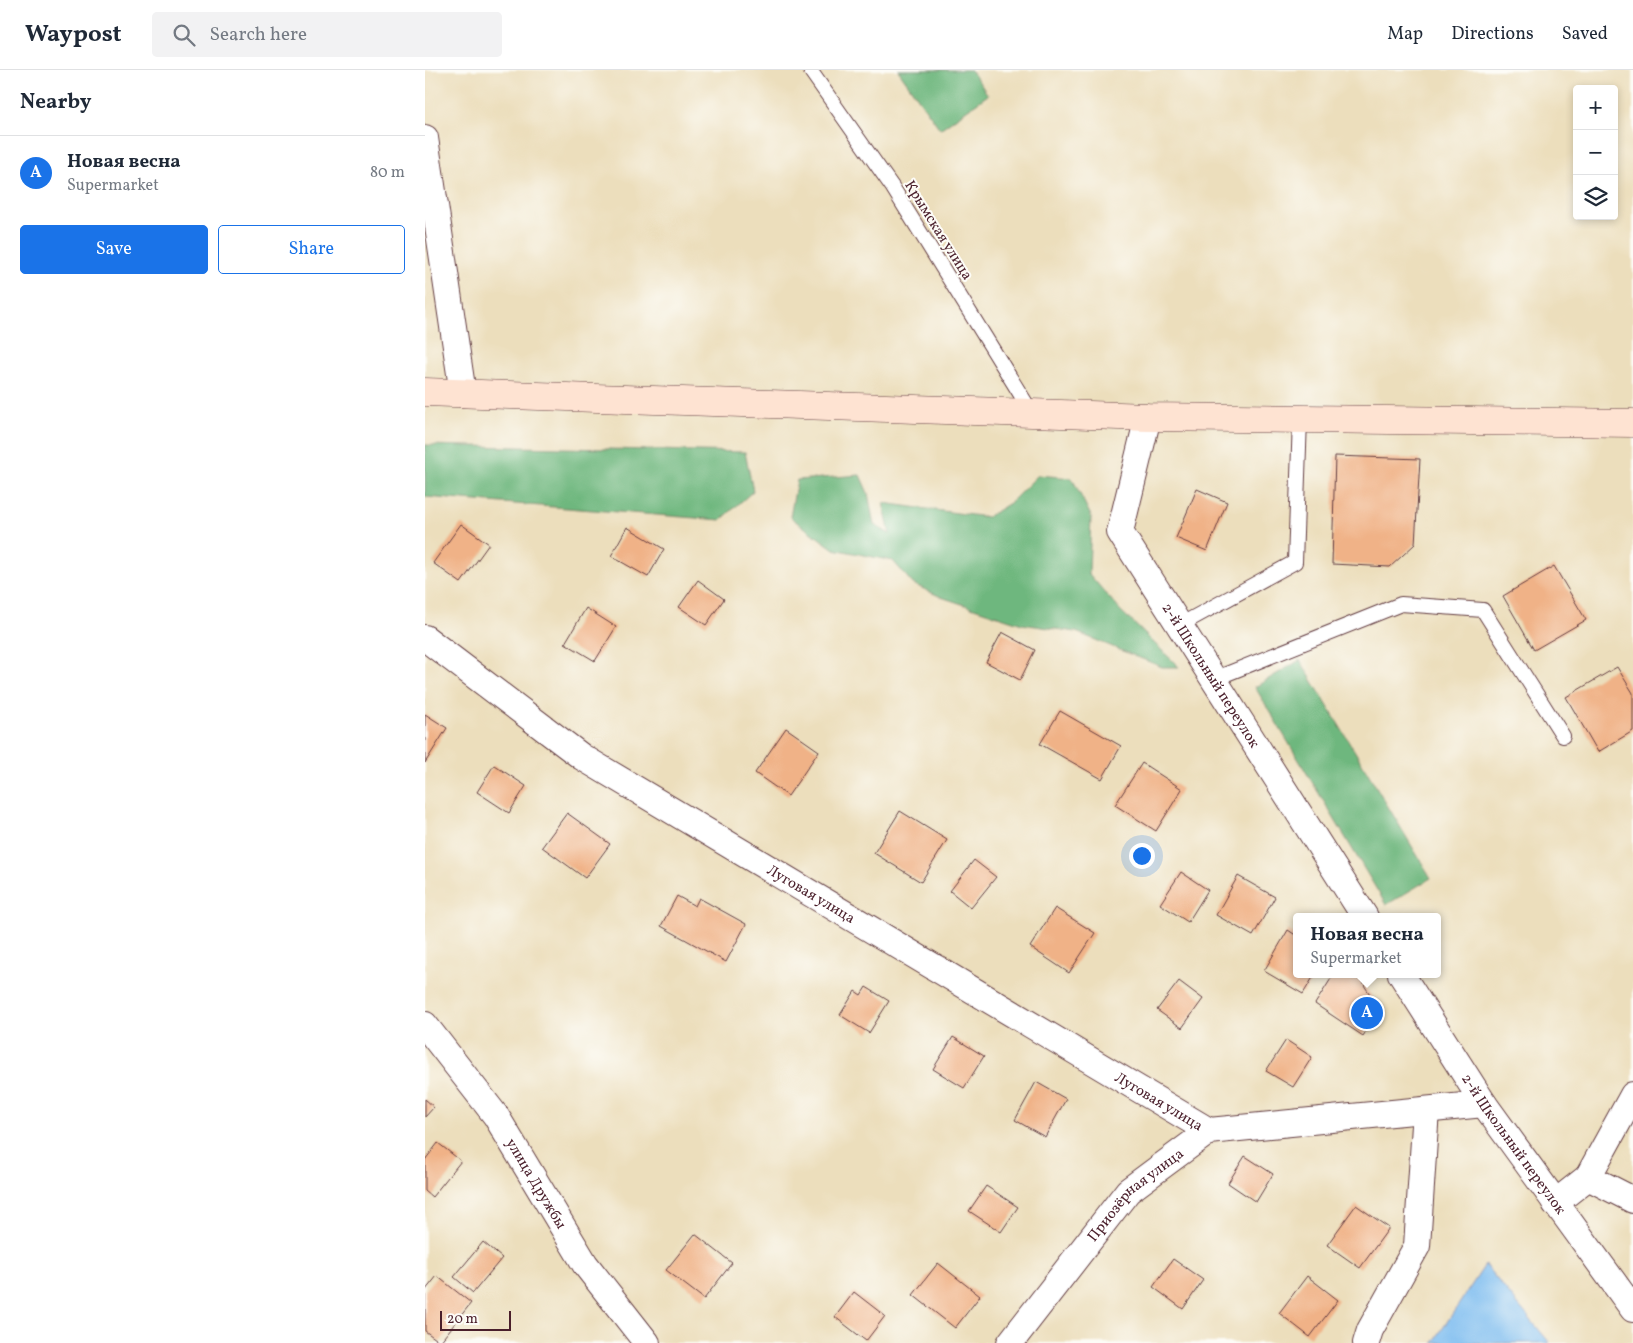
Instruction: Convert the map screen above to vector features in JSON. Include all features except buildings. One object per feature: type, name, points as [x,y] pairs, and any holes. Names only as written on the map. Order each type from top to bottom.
[{"type":"main road","points":[[425,392],[1148,417],[1633,423]]},
{"type":"street","points":[[425,138],[463,394]]},
{"type":"street","name":"2-й Школьный переулок","points":[[1148,417],[1120,532],[1362,913]]},
{"type":"street","name":"Луговая улица","points":[[425,638],[582,757],[1209,1131]]},
{"type":"street","name":"2-й Школьный переулок","points":[[1404,978],[1484,1104],[1633,1309]]},
{"type":"street","name":"улица Дружбы","points":[[425,1025],[496,1116],[585,1264],[647,1343]]},
{"type":"street","points":[[1555,1203],[1588,1177],[1633,1095]]},
{"type":"street","points":[[1209,1131],[1484,1104]]},
{"type":"street","points":[[1366,1343],[1370,1330],[1417,1246],[1426,1110]]},
{"type":"street","name":"Приозёрная улица","points":[[1009,1343],[1127,1191],[1209,1131]]},
{"type":"street","points":[[1588,1177],[1633,1200]]},
{"type":"lane","name":"Крымская улица","points":[[810,70],[893,188],[1032,413]]},
{"type":"lane","points":[[1180,625],[1295,562],[1301,419]]},
{"type":"lane","points":[[1214,679],[1401,604],[1483,610],[1563,736]]},
{"type":"green space","points":[[898,70],[971,70],[988,95],[940,129]]},
{"type":"green space","points":[[425,445],[745,452],[753,491],[721,520],[425,497]]},
{"type":"green space","points":[[860,475],[868,493],[874,525],[890,534],[883,503],[987,517],[1010,503],[1038,475],[1072,478],[1091,516],[1089,574],[1120,610],[1179,667],[1162,667],[1076,632],[1022,624],[941,597],[913,584],[893,561],[834,549],[790,517],[797,480]]},
{"type":"green space","points":[[1300,660],[1431,878],[1386,905],[1255,687]]},
{"type":"water","points":[[1485,1265],[1550,1343],[1433,1343]]},
{"type":"place","name":"Новая весна","points":[[1367,1013]]}]
